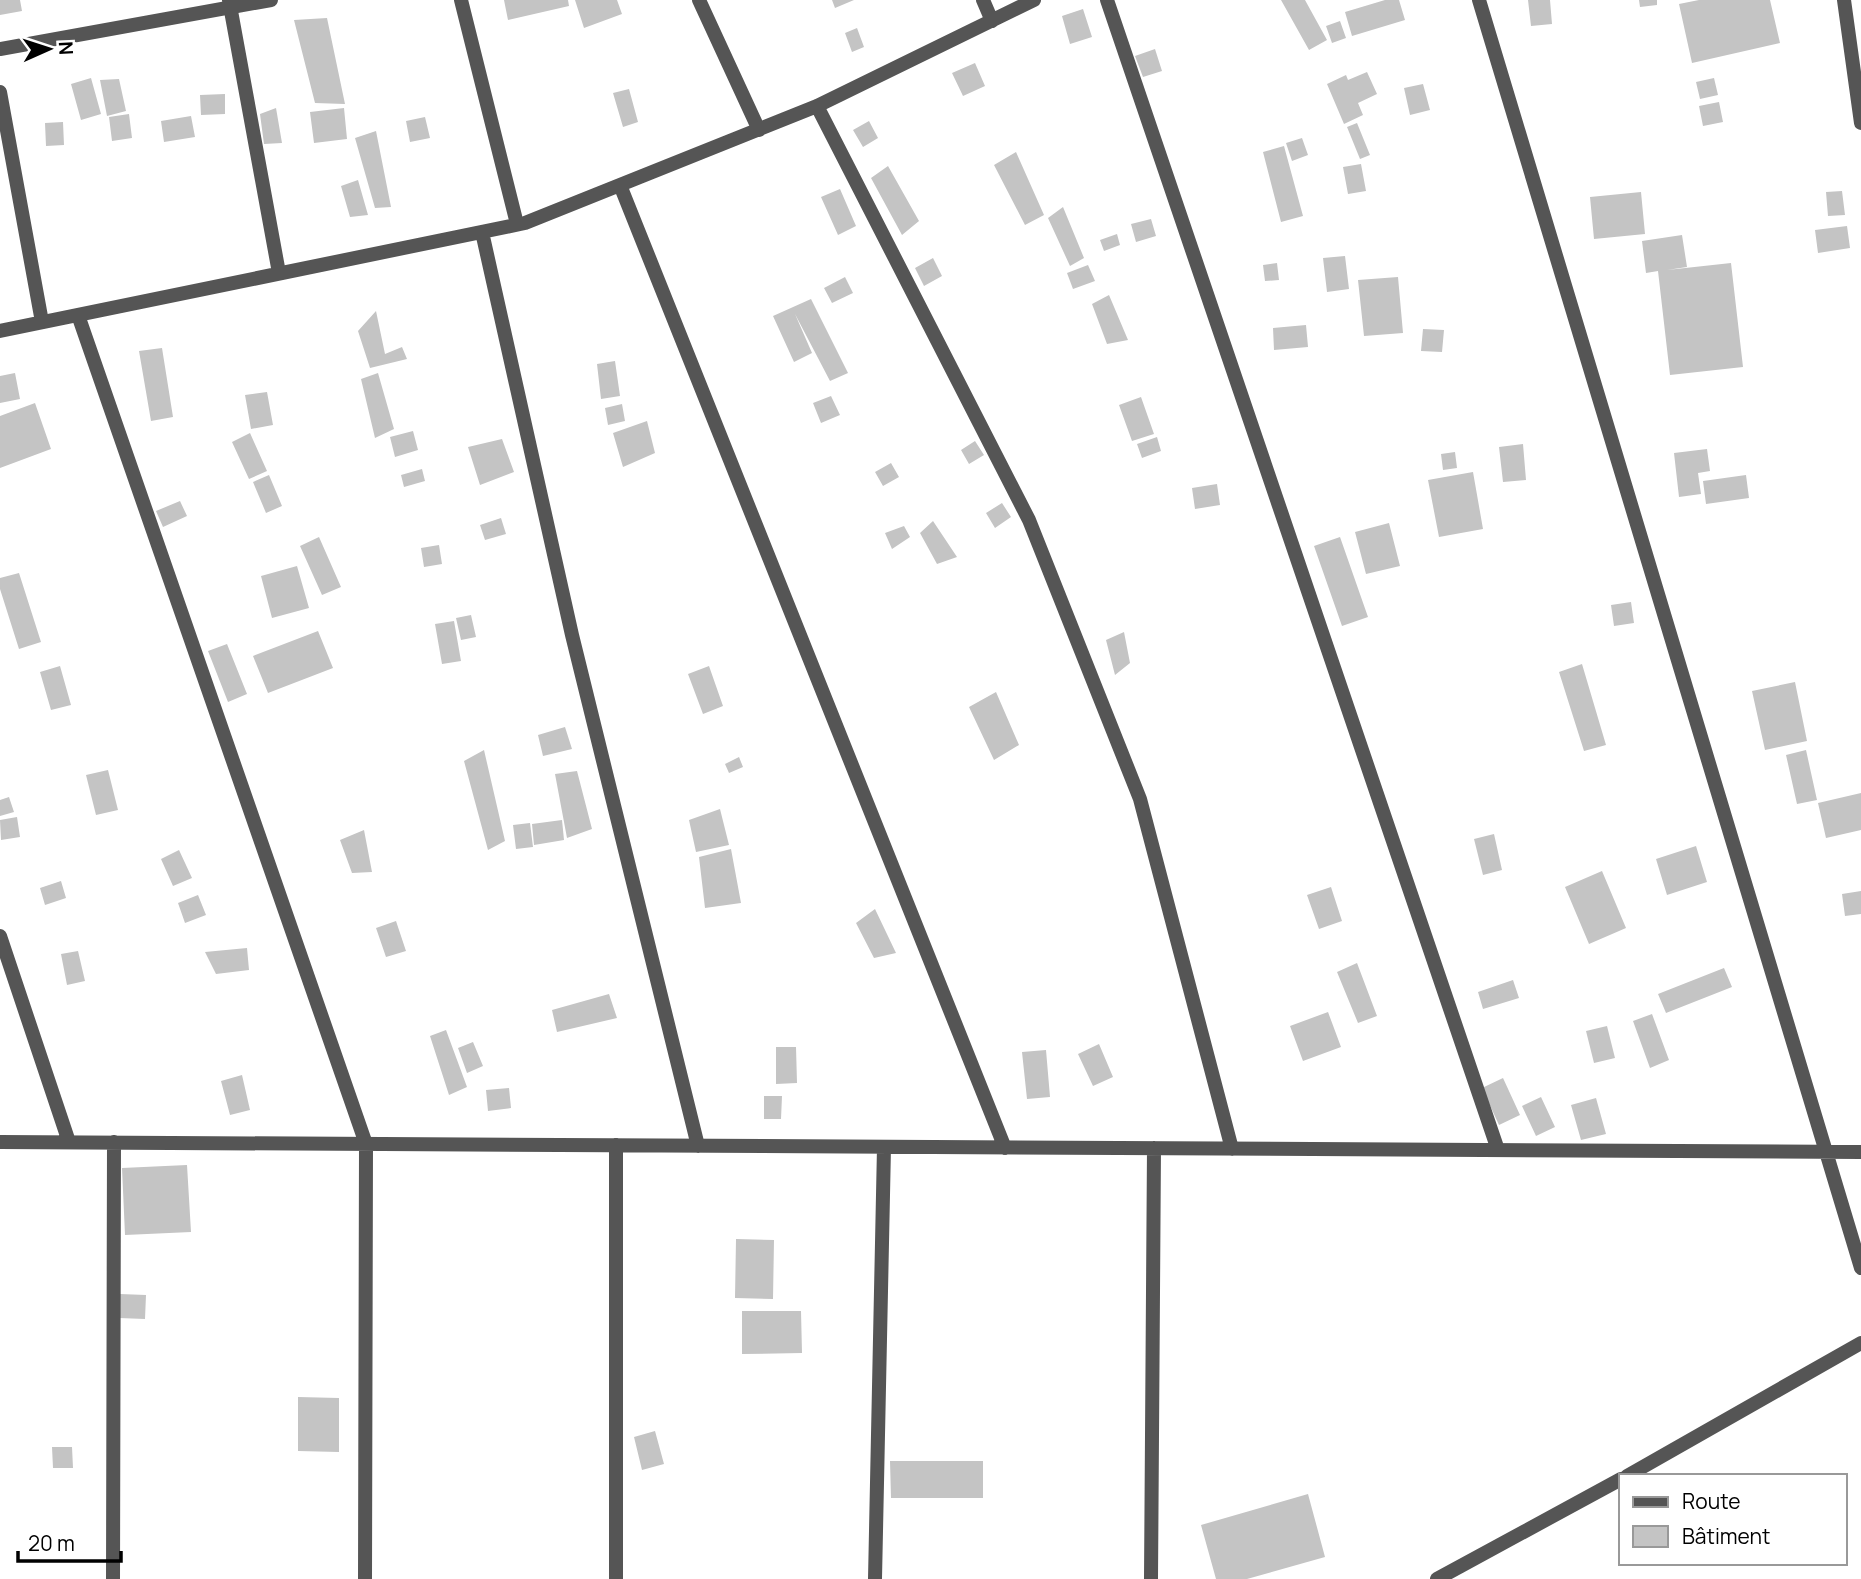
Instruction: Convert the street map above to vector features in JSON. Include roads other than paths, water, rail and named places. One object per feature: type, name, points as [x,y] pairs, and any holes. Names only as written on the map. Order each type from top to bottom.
[{"type":"street","points":[[0,49],[230,4],[271,0]]},
{"type":"street","points":[[460,0],[517,224]]},
{"type":"street","points":[[699,0],[759,130]]},
{"type":"street","points":[[983,0],[992,21]]},
{"type":"street","points":[[0,331],[517,224],[817,106],[1034,0]]},
{"type":"street","points":[[1107,0],[1498,1150]]},
{"type":"street","points":[[1479,0],[1861,1268]]},
{"type":"street","points":[[1844,0],[1861,123]]},
{"type":"street","points":[[230,4],[279,273]]},
{"type":"street","points":[[0,92],[43,322]]},
{"type":"street","points":[[817,106],[1029,520],[1140,799],[1232,1149]]},
{"type":"street","points":[[620,185],[1005,1148]]},
{"type":"street","points":[[482,232],[572,635],[698,1146]]},
{"type":"street","points":[[78,315],[366,1144],[365,1579]]},
{"type":"street","points":[[0,936],[69,1142]]},
{"type":"street","points":[[0,1142],[1861,1152]]},
{"type":"street","points":[[113,1579],[114,1142]]},
{"type":"street","points":[[616,1579],[617,1145]]},
{"type":"street","points":[[875,1579],[884,1147]]},
{"type":"street","points":[[1151,1579],[1154,1148]]},
{"type":"street","points":[[1631,1474],[1861,1343]]},
{"type":"street","points":[[1437,1579],[1619,1480]]}]
